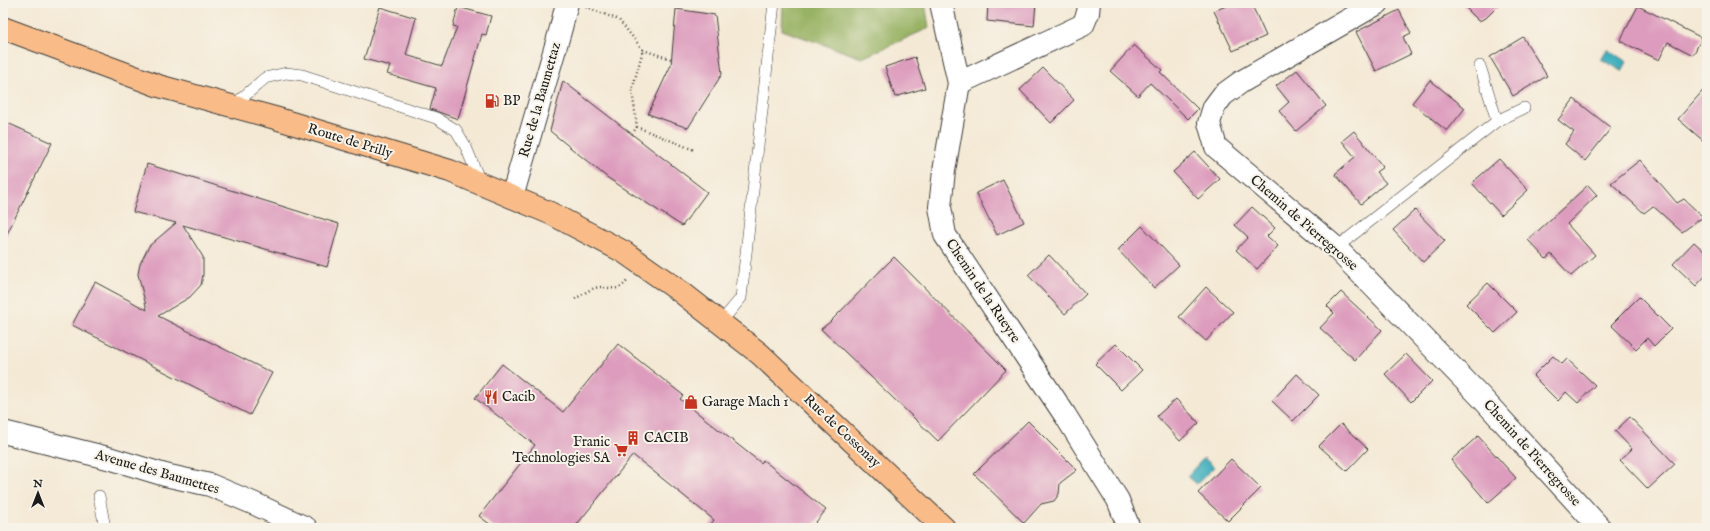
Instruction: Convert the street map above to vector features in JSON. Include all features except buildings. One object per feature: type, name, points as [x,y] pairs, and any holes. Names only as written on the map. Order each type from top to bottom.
[{"type":"main road","name":"Route de Prilly","points":[[3,28],[159,86],[233,106],[450,171],[550,213],[624,252],[681,292]]},
{"type":"main road","name":"Rue de Cossonay","points":[[681,292],[760,354],[944,528]]},
{"type":"street","name":"Chemin de la Rueyre","points":[[942,3],[959,83],[944,171],[940,207],[946,235],[1065,414],[1118,500],[1129,528]]},
{"type":"street","points":[[959,83],[1082,25],[1088,13],[1089,3]]},
{"type":"street","name":"Chemin de Pierregrosse","points":[[1378,3],[1222,95],[1214,107],[1209,122],[1216,147],[1336,248],[1481,397],[1600,528]]},
{"type":"street","name":"Rue de la Baumettaz","points":[[512,197],[561,28],[576,4]]},
{"type":"street","name":"Avenue des Baumettes","points":[[3,432],[112,459],[165,475],[210,485],[306,528]]},
{"type":"lane","points":[[721,322],[741,298],[774,3]]},
{"type":"lane","points":[[1480,66],[1497,121]]},
{"type":"lane","points":[[233,106],[265,78],[286,73],[309,77],[436,118],[456,130],[466,147],[482,184]]},
{"type":"lane","points":[[1336,248],[1497,121],[1524,108]]},
{"type":"lane","points":[[99,496],[105,528]]},
{"type":"path","points":[[576,4],[619,20],[643,50],[671,59]]},
{"type":"path","points":[[632,134],[637,126],[632,90],[643,50]]},
{"type":"path","points":[[637,126],[694,150]]},
{"type":"path","points":[[575,299],[596,288],[617,289],[624,285],[627,281]]},
{"type":"green space","points":[[783,3],[925,3],[929,28],[862,58],[782,30]]},
{"type":"water","points":[[1607,49],[1627,62],[1622,71],[1601,59]]},
{"type":"water","points":[[1204,458],[1214,467],[1197,484],[1187,476]]},
{"type":"place","name":"BP","points":[[492,101]]},
{"type":"place","name":"Cacib","points":[[491,397]]},
{"type":"place","name":"Garage Mach 1","points":[[691,402]]},
{"type":"place","name":"CACIB","points":[[633,438]]},
{"type":"place","name":"Franic Technologies SA","points":[[621,450]]}]
